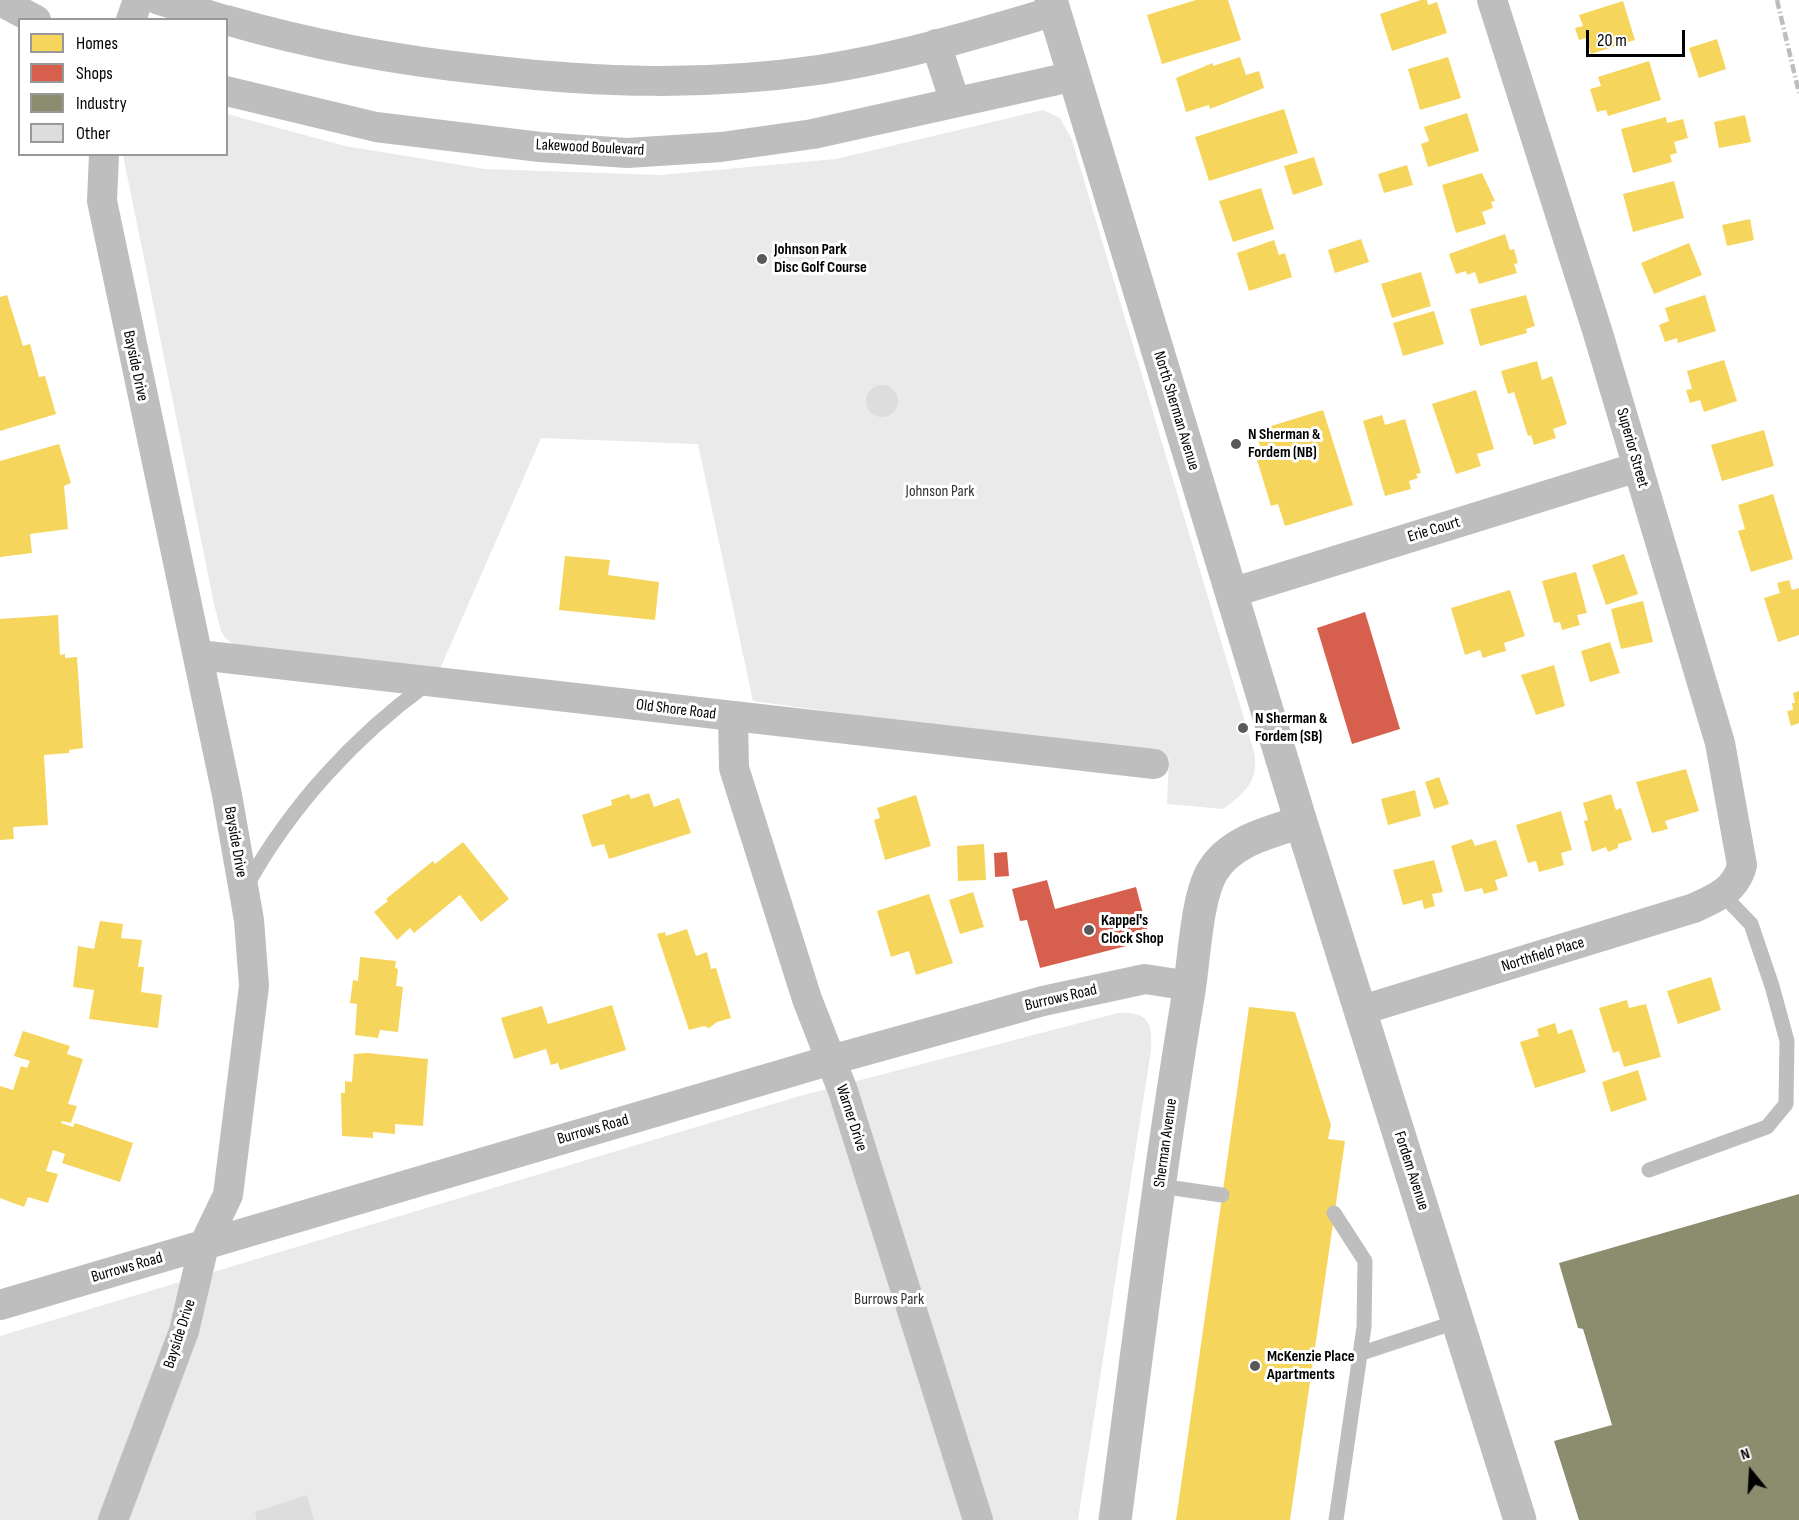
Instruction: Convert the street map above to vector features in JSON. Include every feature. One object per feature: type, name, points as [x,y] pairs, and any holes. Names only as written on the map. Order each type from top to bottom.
[{"type":"street","points":[[132,18],[138,0]]},
{"type":"street","points":[[159,0],[219,18]]},
{"type":"street","name":"Superior Street","points":[[1492,0],[1597,330],[1720,743],[1741,847],[1742,865],[1739,879],[1722,894]]},
{"type":"street","points":[[0,1],[32,18]]},
{"type":"street","points":[[228,21],[282,36],[432,64],[575,80],[708,81],[818,70],[936,44],[1053,5]]},
{"type":"street","name":"North Sherman Avenue","points":[[1053,5],[1300,822]]},
{"type":"street","points":[[936,44],[955,102]]},
{"type":"street","name":"Lakewood Boulevard","points":[[228,91],[376,127],[540,147],[627,153],[721,147],[813,134],[1075,76]]},
{"type":"street","name":"Bayside Drive","points":[[104,156],[101,176],[107,225],[199,655],[249,920],[254,986],[228,1195],[204,1245],[184,1331],[113,1520]]},
{"type":"street","name":"Erie Court","points":[[1231,593],[1638,467]]},
{"type":"street","name":"Old Shore Road","points":[[199,655],[1154,764]]},
{"type":"street","name":"Warner Drive","points":[[733,716],[734,768],[807,999],[831,1059],[978,1520]]},
{"type":"street","name":"Sherman Avenue","points":[[1115,1520],[1160,1186],[1201,909],[1210,875],[1226,854],[1240,845],[1300,822]]},
{"type":"street","name":"Fordem Avenue","points":[[1300,822],[1362,1010],[1520,1520]]},
{"type":"street","name":"Northfield Place","points":[[1362,1010],[1694,908],[1722,894]]},
{"type":"street","name":"Burrows Road","points":[[0,1305],[831,1059],[1043,1001],[1145,979],[1190,986]]},
{"type":"lane","points":[[244,891],[268,848],[329,773],[388,712],[430,682]]},
{"type":"lane","points":[[1649,1170],[1767,1127],[1786,1104],[1787,1041],[1772,986],[1751,924],[1722,894]]},
{"type":"lane","points":[[1160,1186],[1222,1195]]},
{"type":"lane","points":[[1334,1213],[1365,1261],[1364,1327],[1336,1520]]},
{"type":"lane","points":[[1359,1354],[1458,1321]]},
{"type":"green space","name":"Johnson Park","points":[[1043,110],[1060,118],[1072,140],[1254,752],[1255,771],[1249,785],[1238,798],[1223,809],[1167,804],[1169,758],[753,701],[698,444],[541,438],[439,671],[239,648],[226,639],[221,631],[214,604],[123,156],[228,156],[228,114],[345,146],[485,169],[661,175],[836,159]]},
{"type":"green space","name":"Burrows Park","points":[[1118,1013],[1136,1014],[1146,1020],[1151,1032],[1151,1050],[1078,1520],[0,1520],[0,1336],[803,1095]]},
{"type":"building: Homes","points":[[1196,0],[1228,0],[1241,40],[1162,64],[1147,15]]},
{"type":"building: Homes","points":[[1427,0],[1428,5],[1437,2],[1447,33],[1392,51],[1380,14]]},
{"type":"building: Homes","points":[[1623,1],[1635,40],[1591,54],[1586,38],[1579,40],[1575,28],[1583,26],[1579,15]]},
{"type":"building: Homes","points":[[1717,39],[1726,69],[1699,78],[1689,48]]},
{"type":"building: Homes","points":[[1240,57],[1246,75],[1259,71],[1264,88],[1210,109],[1209,105],[1186,112],[1176,78],[1213,63],[1213,66]]},
{"type":"building: Homes","points":[[1448,57],[1461,98],[1420,110],[1408,69]]},
{"type":"building: Homes","points":[[1649,61],[1661,100],[1608,116],[1606,110],[1597,112],[1590,89],[1601,86],[1598,77]]},
{"type":"building: Homes","points":[[1284,109],[1298,153],[1209,181],[1195,137]]},
{"type":"building: Homes","points":[[1467,113],[1479,151],[1428,167],[1421,144],[1429,141],[1424,127]]},
{"type":"building: Homes","points":[[1745,115],[1751,142],[1719,148],[1714,122]]},
{"type":"building: Homes","points":[[1666,117],[1667,123],[1683,119],[1688,138],[1674,142],[1677,153],[1670,155],[1672,162],[1633,173],[1621,129]]},
{"type":"building: Homes","points":[[1314,157],[1323,185],[1293,195],[1284,166]]},
{"type":"building: Homes","points":[[1407,165],[1413,185],[1384,193],[1378,174]]},
{"type":"building: Homes","points":[[1482,173],[1495,201],[1491,202],[1493,208],[1482,212],[1486,224],[1456,233],[1442,185]]},
{"type":"building: Homes","points":[[1674,181],[1684,218],[1633,232],[1623,194]]},
{"type":"building: Homes","points":[[1261,188],[1274,229],[1233,242],[1219,201]]},
{"type":"building: Homes","points":[[1750,219],[1754,240],[1727,246],[1722,225]]},
{"type":"building: Homes","points":[[1505,234],[1510,250],[1514,249],[1518,263],[1514,264],[1517,273],[1479,284],[1475,272],[1467,275],[1466,271],[1456,274],[1449,254]]},
{"type":"building: Homes","points":[[1361,239],[1369,262],[1335,273],[1328,250]]},
{"type":"building: Homes","points":[[1274,240],[1279,255],[1285,253],[1292,277],[1249,291],[1237,253]]},
{"type":"building: Homes","points":[[1689,243],[1702,275],[1654,294],[1641,263]]},
{"type":"building: Homes","points":[[1421,272],[1431,306],[1392,318],[1381,284]]},
{"type":"building: Homes","points":[[7,295],[23,346],[30,344],[39,377],[45,376],[56,414],[0,431],[0,297]]},
{"type":"building: Homes","points":[[1526,295],[1535,326],[1526,329],[1527,333],[1480,346],[1470,309]]},
{"type":"building: Homes","points":[[1705,295],[1716,331],[1678,343],[1677,338],[1665,342],[1659,325],[1669,321],[1665,308]]},
{"type":"building: Homes","points":[[1434,311],[1444,344],[1403,356],[1393,323]]},
{"type":"building: Homes","points":[[1724,360],[1737,401],[1704,412],[1700,400],[1690,403],[1686,390],[1692,389],[1687,371]]},
{"type":"building: Homes","points":[[1537,361],[1542,380],[1552,376],[1567,424],[1553,429],[1556,438],[1534,445],[1531,435],[1528,436],[1514,392],[1508,394],[1501,371]]},
{"type":"building: Homes","points":[[1476,390],[1494,449],[1477,454],[1481,466],[1456,474],[1432,404]]},
{"type":"building: Homes","points":[[1323,410],[1353,505],[1285,526],[1278,504],[1271,506],[1257,460],[1264,457],[1255,431]]},
{"type":"building: Homes","points":[[1382,415],[1385,425],[1405,419],[1421,473],[1416,474],[1418,478],[1409,481],[1411,489],[1385,496],[1363,421]]},
{"type":"building: Homes","points":[[1764,430],[1774,466],[1722,481],[1711,445]]},
{"type":"building: Homes","points":[[59,444],[71,483],[64,486],[68,529],[30,534],[32,553],[0,557],[0,461]]},
{"type":"building: Homes","points":[[1773,494],[1793,559],[1751,572],[1738,531],[1745,529],[1738,505]]},
{"type":"building: Homes","points":[[1624,554],[1638,594],[1606,605],[1592,565]]},
{"type":"building: Homes","points":[[565,556],[610,560],[608,575],[659,582],[655,620],[559,610]]},
{"type":"building: Homes","points":[[1576,572],[1587,613],[1577,615],[1580,625],[1562,630],[1560,622],[1554,623],[1542,581]]},
{"type":"building: Homes","points":[[1789,580],[1792,590],[1799,588],[1799,635],[1778,642],[1764,598],[1780,593],[1777,583]]},
{"type":"building: Homes","points":[[1510,590],[1525,636],[1504,643],[1506,651],[1483,658],[1480,650],[1465,655],[1451,608]]},
{"type":"building: Homes","points":[[1643,601],[1653,642],[1621,649],[1611,609]]},
{"type":"building: Homes","points":[[58,615],[60,655],[65,654],[65,658],[77,657],[83,748],[69,750],[69,753],[44,755],[48,825],[13,827],[14,839],[0,840],[0,619]]},
{"type":"building: Homes","points":[[1610,642],[1620,673],[1590,682],[1581,651]]},
{"type":"building: Homes","points":[[1554,665],[1565,706],[1536,715],[1521,675]]},
{"type":"building: Homes","points":[[1799,691],[1799,723],[1791,726],[1787,711],[1793,710],[1792,703],[1795,703],[1793,693]]},
{"type":"building: Homes","points":[[1686,769],[1699,811],[1665,821],[1668,829],[1652,833],[1636,782]]},
{"type":"building: Homes","points":[[1439,777],[1449,804],[1434,809],[1425,782]]},
{"type":"building: Homes","points":[[1415,790],[1421,816],[1388,825],[1381,799]]},
{"type":"building: Homes","points":[[649,793],[654,807],[679,798],[691,833],[609,859],[604,844],[592,847],[582,815],[612,805],[611,800],[629,794],[631,799]]},
{"type":"building: Homes","points":[[1611,794],[1616,810],[1621,808],[1632,840],[1618,844],[1618,848],[1608,852],[1606,847],[1592,852],[1584,821],[1588,820],[1583,803]]},
{"type":"building: Homes","points":[[916,795],[931,846],[885,860],[874,820],[880,818],[877,808]]},
{"type":"building: Homes","points":[[1561,811],[1572,850],[1561,853],[1564,865],[1539,872],[1536,861],[1528,863],[1516,825]]},
{"type":"building: Homes","points":[[1472,839],[1475,846],[1496,840],[1508,876],[1495,880],[1498,890],[1484,894],[1482,888],[1465,892],[1451,846]]},
{"type":"building: Homes","points":[[463,842],[509,899],[481,922],[460,895],[414,933],[410,928],[397,940],[374,912],[388,901],[386,899],[433,861],[435,864]]},
{"type":"building: Homes","points":[[984,844],[986,880],[958,881],[957,846]]},
{"type":"building: Homes","points":[[1434,860],[1443,892],[1432,894],[1435,906],[1424,909],[1422,900],[1403,905],[1393,870]]},
{"type":"building: Homes","points":[[973,892],[984,927],[960,934],[949,900]]},
{"type":"building: Homes","points":[[929,894],[953,963],[916,975],[909,951],[891,957],[877,911]]},
{"type":"building: Homes","points":[[100,921],[123,924],[121,938],[142,940],[138,967],[144,967],[141,992],[162,995],[158,1028],[89,1019],[94,990],[73,987],[78,946],[94,949]]},
{"type":"building: Homes","points":[[687,929],[696,956],[707,952],[711,969],[716,968],[731,1018],[717,1022],[709,1028],[704,1026],[689,1030],[657,934],[665,932],[666,936]]},
{"type":"building: Homes","points":[[360,957],[396,961],[395,968],[398,969],[396,986],[403,987],[398,1032],[380,1030],[378,1038],[355,1035],[357,1004],[350,1003],[353,980],[358,981]]},
{"type":"building: Homes","points":[[1711,977],[1721,1010],[1678,1024],[1667,991]]},
{"type":"building: Homes","points":[[1627,1000],[1629,1008],[1646,1004],[1661,1057],[1624,1067],[1619,1051],[1613,1053],[1599,1008]]},
{"type":"building: Homes","points":[[612,1005],[626,1050],[560,1070],[558,1063],[551,1065],[546,1049],[514,1059],[501,1018],[542,1006],[548,1024]]},
{"type":"building: Homes","name":"McKenzie Place Apartments","points":[[1249,1007],[1295,1012],[1331,1125],[1328,1139],[1345,1141],[1290,1520],[1176,1520]]},
{"type":"building: Homes","points":[[1555,1023],[1558,1034],[1572,1029],[1586,1072],[1535,1088],[1520,1042],[1539,1036],[1537,1029]]},
{"type":"building: Homes","points":[[23,1031],[70,1046],[67,1054],[83,1059],[68,1104],[77,1106],[71,1123],[62,1121],[61,1123],[73,1127],[75,1123],[133,1143],[120,1182],[62,1163],[65,1154],[53,1150],[46,1171],[58,1174],[48,1203],[28,1197],[24,1207],[0,1198],[0,1086],[13,1090],[21,1066],[27,1068],[30,1061],[14,1056]]},
{"type":"building: Homes","points":[[367,1053],[428,1059],[423,1126],[395,1124],[395,1134],[373,1132],[373,1138],[342,1136],[341,1093],[345,1093],[345,1081],[352,1082],[354,1054]]},
{"type":"building: Homes","points":[[1638,1070],[1647,1100],[1611,1112],[1602,1082]]},
{"type":"building: Shops","points":[[1365,612],[1400,729],[1352,744],[1317,628]]},
{"type":"building: Shops","points":[[1007,852],[1009,876],[995,877],[994,853]]},
{"type":"building: Shops","name":"Kappel's Clock Shop","points":[[1047,880],[1055,909],[1136,887],[1150,940],[1040,968],[1027,920],[1020,921],[1012,889]]},
{"type":"building: Industry","points":[[1799,1194],[1799,1520],[1579,1520],[1554,1441],[1612,1425],[1583,1329],[1578,1328],[1559,1263]]},
{"type":"building: Other","points":[[882,385],[893,390],[898,401],[893,412],[882,417],[871,412],[866,401],[871,390]]},
{"type":"building: Other","points":[[307,1495],[314,1520],[257,1520],[255,1512]]},
{"type":"railway","points":[[1777,0],[1799,93]]},
{"type":"place","name":"Johnson Park Disc Golf Course","points":[[762,259]]},
{"type":"place","name":"N Sherman & Fordem (NB)","points":[[1236,444]]},
{"type":"place","name":"N Sherman & Fordem (SB)","points":[[1243,728]]},
{"type":"place","name":"Kappel's Clock Shop","points":[[1089,930]]},
{"type":"place","name":"McKenzie Place Apartments","points":[[1255,1366]]}]
